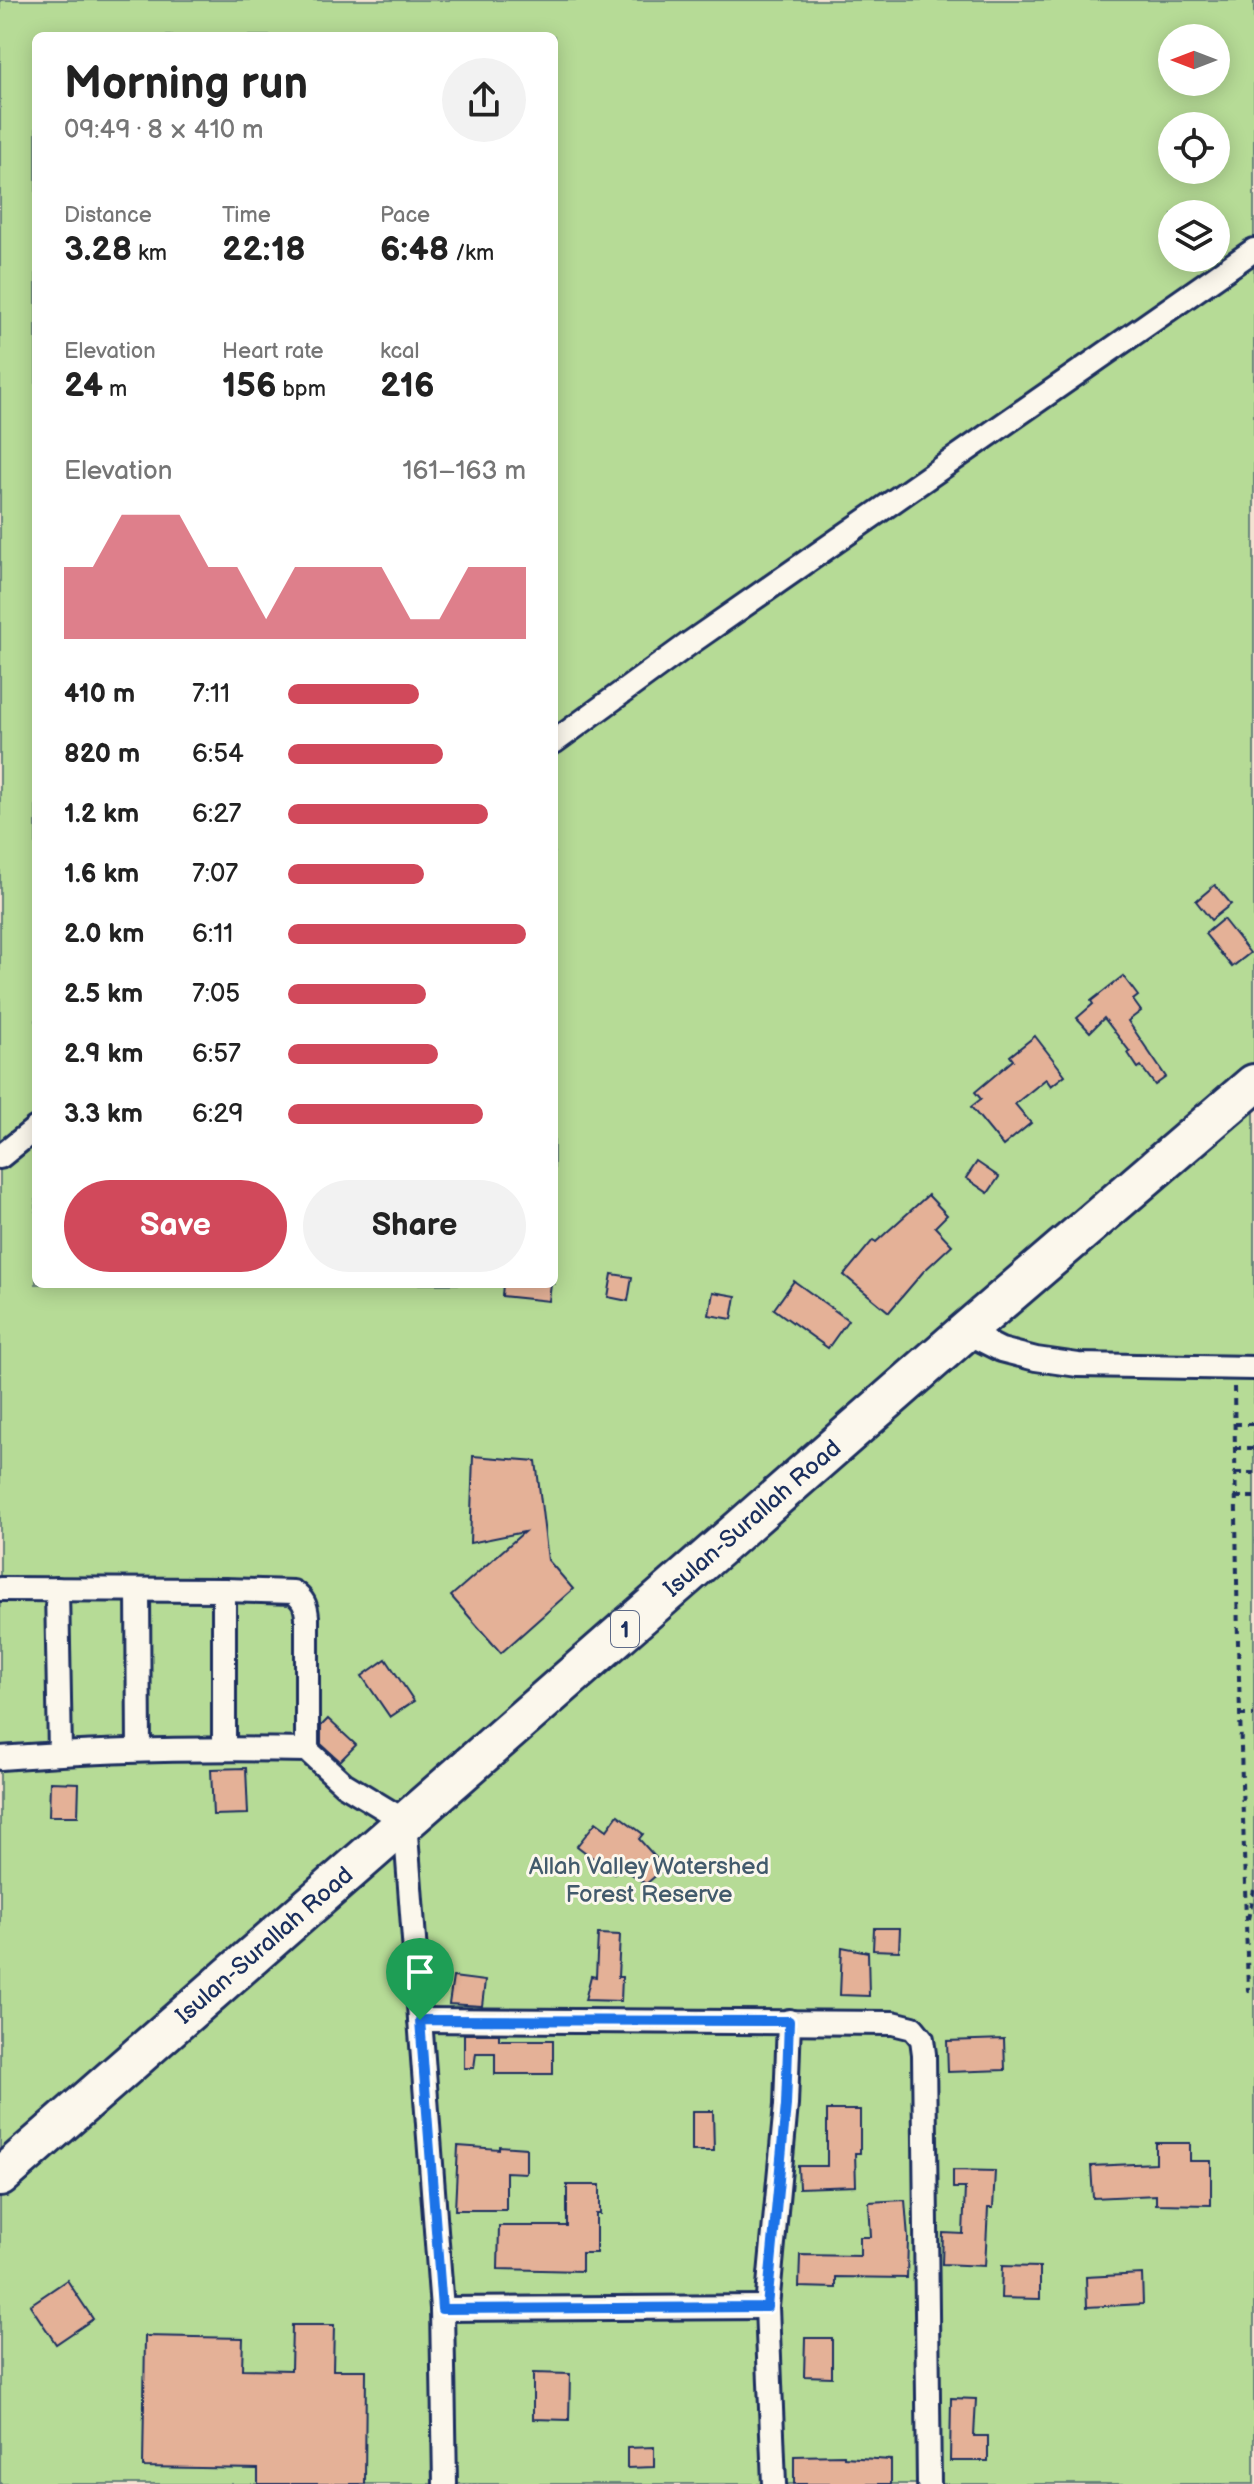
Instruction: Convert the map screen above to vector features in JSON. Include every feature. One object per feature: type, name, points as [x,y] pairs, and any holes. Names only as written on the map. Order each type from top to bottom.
[{"type":"highway","name":"Isulan-Surallah Road","points":[[0,2177],[965,1332],[1254,1084]]},
{"type":"street","points":[[558,739],[716,625],[1254,250]]},
{"type":"street","points":[[0,1157],[32,1131]]},
{"type":"street","points":[[965,1332],[1001,1350],[1078,1365],[1244,1368]]},
{"type":"street","points":[[0,1589],[293,1592],[306,1606],[307,1750]]},
{"type":"street","points":[[57,1589],[60,1753]]},
{"type":"street","points":[[138,1590],[139,1750]]},
{"type":"street","points":[[224,1590],[224,1748]]},
{"type":"street","points":[[0,1758],[139,1750],[307,1750],[344,1784],[405,1821],[442,2309],[445,2484]]},
{"type":"street","points":[[420,2020],[789,2021],[893,2023],[913,2028],[922,2039],[924,2054],[929,2484]]},
{"type":"street","points":[[774,2484],[767,2307],[786,2105],[789,2021]]},
{"type":"street","points":[[442,2309],[767,2307]]},
{"type":"path","points":[[1244,1368],[1235,1424],[1235,1448],[1248,1991],[1254,1991]]},
{"type":"path","points":[[1235,1424],[1254,1424]]},
{"type":"path","points":[[1235,1448],[1254,1448]]},
{"type":"path","points":[[1236,1473],[1254,1473]]},
{"type":"path","points":[[1236,1497],[1254,1497]]},
{"type":"path","points":[[1240,1715],[1254,1715]]},
{"type":"path","points":[[1246,1929],[1254,1890]]},
{"type":"green space","name":"Allah Valley Watershed Forest Reserve","points":[[0,0],[1254,0],[1254,2484],[0,2484]]},
{"type":"building","points":[[1215,885],[1231,904],[1211,920],[1196,901]]},
{"type":"building","points":[[1223,919],[1250,953],[1232,967],[1205,934]]},
{"type":"building","points":[[1123,976],[1138,996],[1133,1000],[1141,1011],[1128,1021],[1166,1077],[1155,1085],[1141,1066],[1138,1068],[1104,1018],[1090,1032],[1077,1018],[1093,1004],[1091,1001]]},
{"type":"building","points":[[1035,1036],[1065,1075],[1051,1086],[1046,1079],[1015,1104],[1031,1123],[1003,1146],[971,1107],[981,1099],[975,1092],[1013,1060],[1010,1056]]},
{"type":"building","points":[[977,1162],[999,1177],[988,1193],[966,1178]]},
{"type":"building","points":[[928,1195],[947,1215],[935,1227],[952,1245],[923,1272],[889,1312],[844,1275],[873,1240],[876,1242]]},
{"type":"building","points":[[612,1274],[632,1277],[628,1301],[608,1297]]},
{"type":"building","points":[[794,1281],[848,1320],[828,1348],[774,1309]]},
{"type":"building","points":[[503,1288],[551,1288],[549,1301],[502,1296]]},
{"type":"building","points":[[713,1292],[736,1296],[732,1319],[709,1315]]},
{"type":"building","points":[[473,1456],[536,1461],[548,1560],[573,1589],[501,1653],[451,1596],[524,1532],[470,1543]]},
{"type":"building","points":[[386,1659],[414,1701],[390,1717],[362,1676]]},
{"type":"building","points":[[328,1719],[356,1745],[340,1761],[321,1744],[321,1726]]},
{"type":"building","points":[[246,1768],[248,1814],[213,1815],[211,1769]]},
{"type":"building","points":[[50,1782],[79,1783],[78,1816],[49,1816]]},
{"type":"building","points":[[618,1815],[643,1834],[639,1839],[665,1868],[646,1884],[620,1866],[614,1874],[577,1846],[596,1822],[607,1830]]},
{"type":"building","points":[[874,1928],[900,1928],[899,1951],[873,1950]]},
{"type":"building","points":[[598,1934],[620,1935],[618,1977],[622,1977],[621,2001],[585,2000],[591,1976],[596,1977]]},
{"type":"building","points":[[842,1947],[868,1952],[869,1996],[840,1995]]},
{"type":"building","points":[[453,1977],[485,1981],[482,2006],[449,2004]]},
{"type":"building","points":[[464,2034],[499,2034],[499,2040],[553,2040],[553,2074],[495,2074],[495,2053],[476,2053],[474,2068],[464,2068]]},
{"type":"building","points":[[1004,2039],[1005,2070],[948,2072],[947,2041]]},
{"type":"building","points":[[827,2110],[860,2110],[860,2153],[855,2153],[856,2186],[799,2188],[798,2166],[827,2166]]},
{"type":"building","points":[[692,2111],[713,2111],[714,2151],[692,2151]]},
{"type":"building","points":[[1156,2143],[1190,2143],[1190,2161],[1211,2161],[1211,2205],[1156,2204],[1156,2195],[1093,2198],[1091,2166],[1156,2163]]},
{"type":"building","points":[[458,2146],[526,2148],[526,2173],[506,2172],[506,2210],[455,2210]]},
{"type":"building","points":[[953,2170],[995,2171],[993,2208],[988,2208],[985,2266],[942,2264],[943,2233],[963,2234],[965,2188],[953,2188]]},
{"type":"building","points":[[567,2185],[600,2185],[596,2253],[582,2253],[582,2271],[498,2269],[499,2226],[567,2226]]},
{"type":"building","points":[[905,2200],[907,2278],[836,2277],[836,2288],[799,2287],[800,2255],[860,2256],[860,2237],[871,2237],[869,2202]]},
{"type":"building","points":[[1002,2266],[1040,2267],[1040,2299],[1001,2298]]},
{"type":"building","points":[[1142,2274],[1143,2304],[1087,2307],[1086,2277]]},
{"type":"building","points":[[67,2280],[93,2319],[56,2344],[30,2305]]},
{"type":"building","points":[[292,2325],[334,2325],[333,2370],[366,2370],[365,2484],[258,2484],[258,2469],[143,2467],[145,2336],[243,2338],[242,2369],[291,2370]]},
{"type":"building","points":[[805,2338],[832,2338],[832,2377],[804,2376]]},
{"type":"building","points":[[533,2373],[570,2374],[569,2420],[533,2419]]},
{"type":"building","points":[[951,2398],[976,2399],[974,2436],[988,2436],[988,2461],[950,2461]]},
{"type":"building","points":[[654,2447],[654,2467],[627,2468],[627,2448]]},
{"type":"building","points":[[844,2455],[891,2460],[891,2484],[794,2484],[794,2456]]},
{"type":"route","points":[[420,2020],[789,2021],[786,2105],[767,2307],[442,2309],[420,2020]]}]
